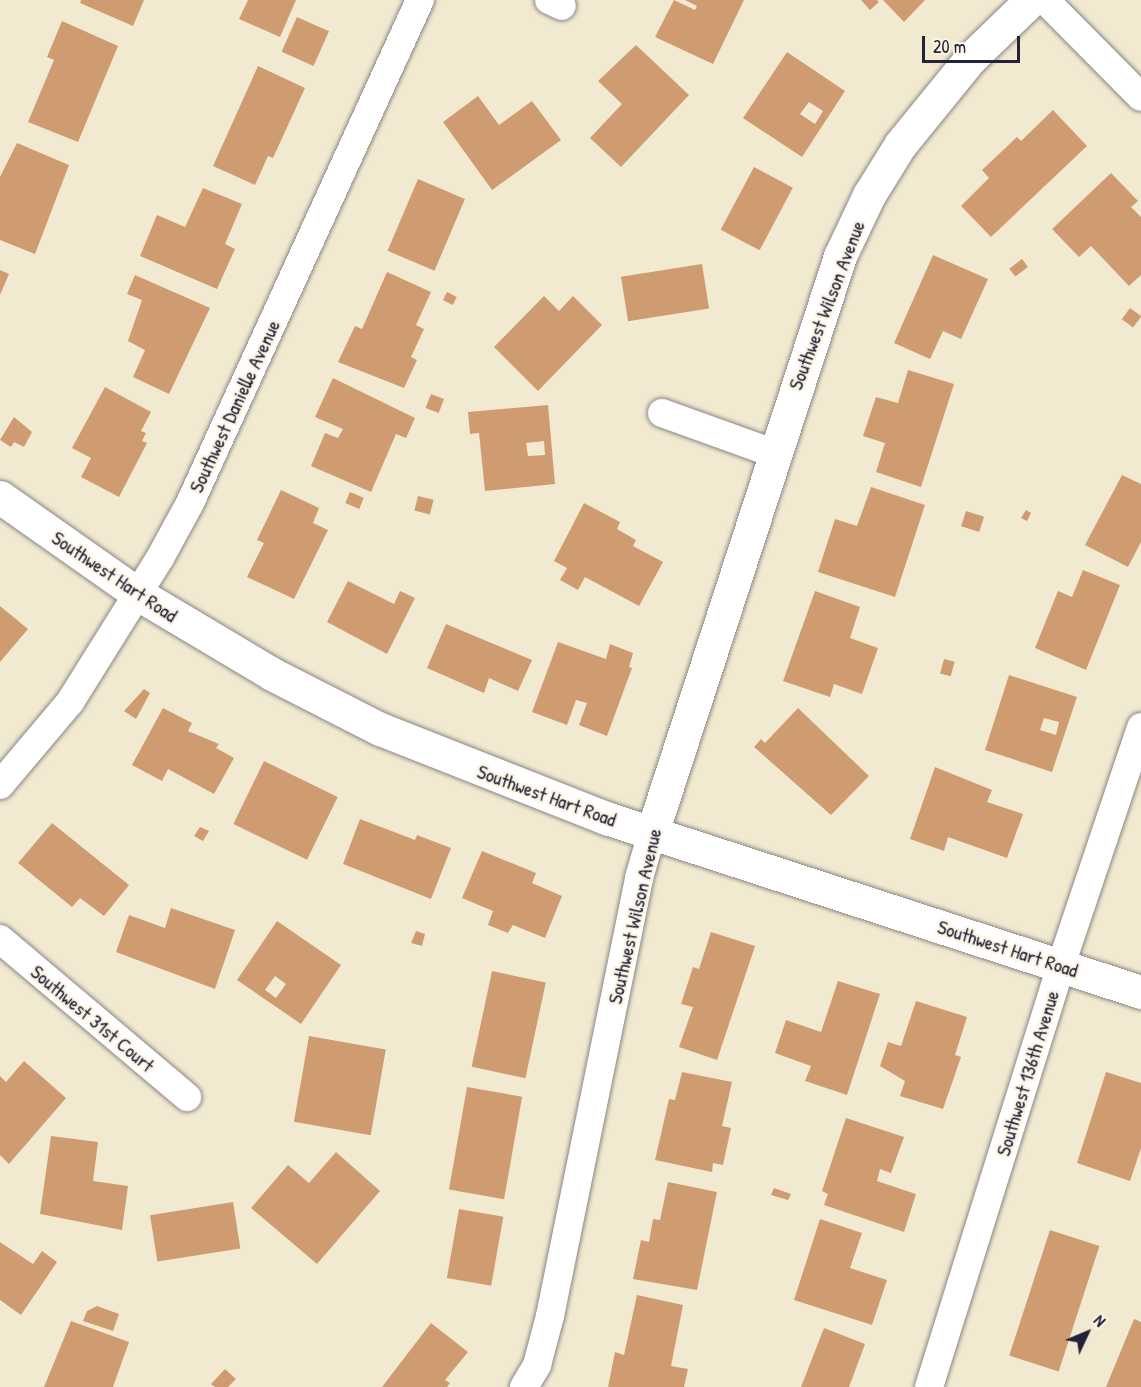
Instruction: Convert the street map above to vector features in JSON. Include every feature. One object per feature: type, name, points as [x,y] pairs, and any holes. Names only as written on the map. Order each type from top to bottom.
[{"type":"street","name":"Southwest Danielle Avenue","points":[[0,784],[70,702],[138,594],[190,503],[420,0]]},
{"type":"street","name":"Southwest Wilson Avenue","points":[[524,1387],[537,1365],[550,1316],[639,878],[772,453],[840,256],[869,195],[900,145],[934,100],[1031,0]]},
{"type":"street","points":[[1046,0],[1141,97]]},
{"type":"street","points":[[663,413],[772,453]]},
{"type":"street","name":"Southwest Hart Road","points":[[0,496],[138,594],[272,674],[380,729],[488,775],[652,833],[1141,992]]},
{"type":"street","name":"Southwest 136th Avenue","points":[[928,1387],[1060,965],[1141,727]]},
{"type":"street","name":"Southwest 31st Court","points":[[0,939],[187,1097]]},
{"type":"building","points":[[81,0],[144,0],[133,26],[80,3]]},
{"type":"building","points":[[248,0],[296,0],[280,37],[239,19]]},
{"type":"building","points":[[674,0],[695,10],[697,6],[685,0],[744,0],[713,64],[655,37]]},
{"type":"building","points":[[861,0],[877,0],[879,2],[870,10]]},
{"type":"building","points":[[883,0],[925,0],[904,22]]},
{"type":"building","points":[[297,17],[329,31],[314,66],[282,52]]},
{"type":"building","points":[[62,21],[118,46],[78,142],[28,122],[54,60],[47,57]]},
{"type":"building","points":[[636,45],[689,95],[621,167],[590,138],[622,104],[598,81]]},
{"type":"building","points":[[787,52],[845,91],[802,157],[743,118]],"holes":[[[809,102],[823,111],[815,124],[800,114]]]},
{"type":"building","points":[[258,66],[305,88],[273,158],[268,156],[255,185],[213,166]]},
{"type":"building","points":[[478,96],[499,125],[532,101],[561,140],[492,190],[443,122]]},
{"type":"building","points":[[1053,110],[1087,146],[991,237],[961,206],[989,178],[982,170],[1017,137],[1021,141]]},
{"type":"building","points":[[17,143],[69,165],[35,254],[0,240],[0,177]]},
{"type":"building","points":[[754,167],[793,188],[760,250],[721,230]]},
{"type":"building","points":[[1111,173],[1138,201],[1131,207],[1141,217],[1141,275],[1129,286],[1091,246],[1079,257],[1052,229]]},
{"type":"building","points":[[418,179],[465,199],[434,271],[388,251]]},
{"type":"building","points":[[203,188],[242,204],[225,244],[235,249],[217,289],[140,256],[157,215],[185,227]]},
{"type":"building","points":[[933,255],[988,279],[961,339],[943,331],[930,359],[894,343]]},
{"type":"building","points":[[1022,259],[1028,267],[1015,277],[1009,269]]},
{"type":"building","points":[[702,264],[709,308],[628,321],[621,277]]},
{"type":"building","points":[[0,270],[9,274],[0,295]]},
{"type":"building","points":[[387,272],[431,292],[416,325],[424,329],[411,357],[417,360],[404,388],[338,362],[355,326],[362,329]]},
{"type":"building","points":[[135,275],[210,308],[169,394],[133,377],[145,350],[128,341],[142,300],[127,294]]},
{"type":"building","points":[[447,292],[457,297],[453,305],[443,300]]},
{"type":"building","points":[[544,296],[559,311],[573,296],[602,325],[538,391],[494,347]]},
{"type":"building","points":[[1130,308],[1141,316],[1133,328],[1122,319]]},
{"type":"building","points":[[908,370],[954,384],[921,487],[876,472],[885,443],[863,436],[876,397],[898,403]]},
{"type":"building","points":[[333,378],[415,418],[406,438],[396,434],[371,492],[311,466],[325,433],[338,438],[343,429],[315,417]]},
{"type":"building","points":[[105,387],[151,412],[141,431],[146,433],[142,441],[147,443],[119,497],[81,477],[91,458],[72,448]]},
{"type":"building","points":[[431,394],[444,399],[439,413],[426,408]]},
{"type":"building","points":[[548,405],[555,484],[485,491],[479,433],[470,434],[468,412]],"holes":[[[544,441],[545,455],[528,456],[526,443]]]},
{"type":"building","points":[[14,417],[32,432],[24,447],[14,442],[11,447],[0,440]]},
{"type":"building","points":[[1122,475],[1141,484],[1141,542],[1128,567],[1085,545]]},
{"type":"building","points":[[871,487],[925,505],[895,597],[818,572],[835,519],[857,526]]},
{"type":"building","points":[[281,490],[319,508],[313,523],[328,530],[294,599],[247,577],[264,543],[257,540]]},
{"type":"building","points":[[350,492],[364,498],[359,509],[345,503]]},
{"type":"building","points":[[418,496],[434,500],[430,514],[414,511]]},
{"type":"building","points":[[584,503],[620,522],[617,529],[636,540],[633,546],[663,562],[639,606],[585,577],[578,590],[560,580],[567,568],[554,561]]},
{"type":"building","points":[[1026,510],[1031,513],[1027,521],[1021,518]]},
{"type":"building","points":[[966,511],[984,517],[979,532],[961,526]]},
{"type":"building","points":[[1083,570],[1120,585],[1086,670],[1035,648],[1058,591],[1072,597]]},
{"type":"building","points":[[348,581],[394,604],[400,591],[415,598],[387,654],[327,622]]},
{"type":"building","points":[[815,591],[860,607],[850,638],[878,648],[862,694],[834,684],[830,697],[783,681]]},
{"type":"building","points":[[0,606],[28,629],[0,662]]},
{"type":"building","points":[[446,624],[532,660],[518,691],[489,678],[484,693],[427,668]]},
{"type":"building","points":[[558,642],[606,659],[610,644],[633,653],[629,667],[632,668],[607,736],[579,725],[587,703],[576,700],[567,725],[532,712]]},
{"type":"building","points":[[944,659],[955,662],[951,676],[940,673]]},
{"type":"building","points":[[1009,675],[1077,697],[1052,772],[985,750]],"holes":[[[1044,718],[1059,722],[1056,735],[1040,730]]]},
{"type":"building","points":[[144,689],[150,693],[136,719],[124,711]]},
{"type":"building","points":[[163,708],[192,723],[188,731],[219,744],[216,748],[234,758],[214,794],[168,769],[162,781],[132,765]]},
{"type":"building","points":[[798,708],[869,776],[831,815],[754,747],[761,739],[765,743]]},
{"type":"building","points":[[264,761],[338,797],[307,860],[233,824]]},
{"type":"building","points":[[935,767],[992,790],[987,802],[1023,814],[1007,858],[948,837],[944,851],[910,839]]},
{"type":"building","points":[[360,819],[415,840],[417,835],[451,848],[431,899],[343,864]]},
{"type":"building","points":[[52,823],[129,885],[104,916],[80,898],[72,907],[18,863]]},
{"type":"building","points":[[200,827],[209,831],[203,841],[194,836]]},
{"type":"building","points":[[482,851],[536,873],[532,883],[562,896],[545,938],[513,925],[508,933],[488,925],[493,911],[462,898]]},
{"type":"building","points":[[171,908],[235,930],[215,989],[116,952],[129,915],[165,928]]},
{"type":"building","points":[[277,921],[341,965],[301,1024],[237,980]],"holes":[[[275,976],[286,984],[276,998],[265,990]]]},
{"type":"building","points":[[416,931],[425,934],[422,946],[411,943]]},
{"type":"building","points":[[711,932],[755,946],[717,1060],[679,1047],[693,1007],[681,1004],[693,967],[699,969]]},
{"type":"building","points":[[492,971],[546,982],[525,1078],[472,1067]]},
{"type":"building","points":[[838,981],[880,994],[847,1095],[805,1081],[811,1066],[775,1053],[786,1020],[821,1032]]},
{"type":"building","points":[[916,1001],[967,1017],[955,1055],[961,1057],[943,1109],[900,1096],[905,1081],[880,1066],[888,1042],[901,1046]]},
{"type":"building","points":[[309,1036],[386,1050],[371,1135],[294,1122]]},
{"type":"building","points":[[24,1061],[66,1098],[9,1164],[0,1155],[0,1076],[6,1082]]},
{"type":"building","points":[[682,1072],[732,1082],[722,1126],[731,1128],[723,1165],[713,1163],[712,1172],[655,1160],[669,1099],[675,1100]]},
{"type":"building","points":[[1106,1072],[1141,1083],[1141,1148],[1130,1181],[1077,1163]]},
{"type":"building","points":[[467,1087],[522,1097],[504,1199],[449,1189]]},
{"type":"building","points":[[846,1118],[904,1137],[891,1173],[880,1169],[877,1181],[916,1194],[904,1232],[824,1205],[828,1194],[822,1191]]},
{"type":"building","points":[[51,1136],[98,1142],[93,1181],[128,1186],[122,1230],[40,1214]]},
{"type":"building","points":[[336,1152],[380,1191],[317,1264],[251,1208],[288,1165],[309,1183]]},
{"type":"building","points":[[668,1182],[717,1192],[697,1290],[633,1279],[641,1240],[649,1242],[653,1219],[660,1220]]},
{"type":"building","points":[[774,1188],[791,1194],[788,1200],[771,1195]]},
{"type":"building","points":[[233,1202],[240,1248],[157,1262],[150,1215]]},
{"type":"building","points":[[459,1209],[503,1217],[491,1286],[447,1278]]},
{"type":"building","points":[[820,1219],[862,1233],[850,1268],[887,1280],[872,1325],[794,1300]]},
{"type":"building","points":[[1050,1230],[1099,1246],[1059,1372],[1009,1356]]},
{"type":"building","points":[[0,1242],[33,1264],[42,1251],[57,1262],[21,1315],[0,1300]]},
{"type":"building","points":[[637,1295],[683,1305],[671,1366],[688,1369],[684,1387],[608,1387],[615,1352],[624,1355]]},
{"type":"building","points":[[97,1306],[119,1314],[113,1331],[83,1321],[87,1311]]},
{"type":"building","points":[[1134,1319],[1141,1322],[1141,1387],[1106,1387]]},
{"type":"building","points":[[71,1321],[129,1342],[113,1387],[44,1387]]},
{"type":"building","points":[[431,1323],[468,1352],[445,1380],[450,1383],[447,1387],[382,1387]]},
{"type":"building","points":[[824,1328],[865,1344],[849,1387],[801,1387]]},
{"type":"building","points":[[225,1369],[236,1379],[228,1387],[215,1387],[211,1384]]}]
